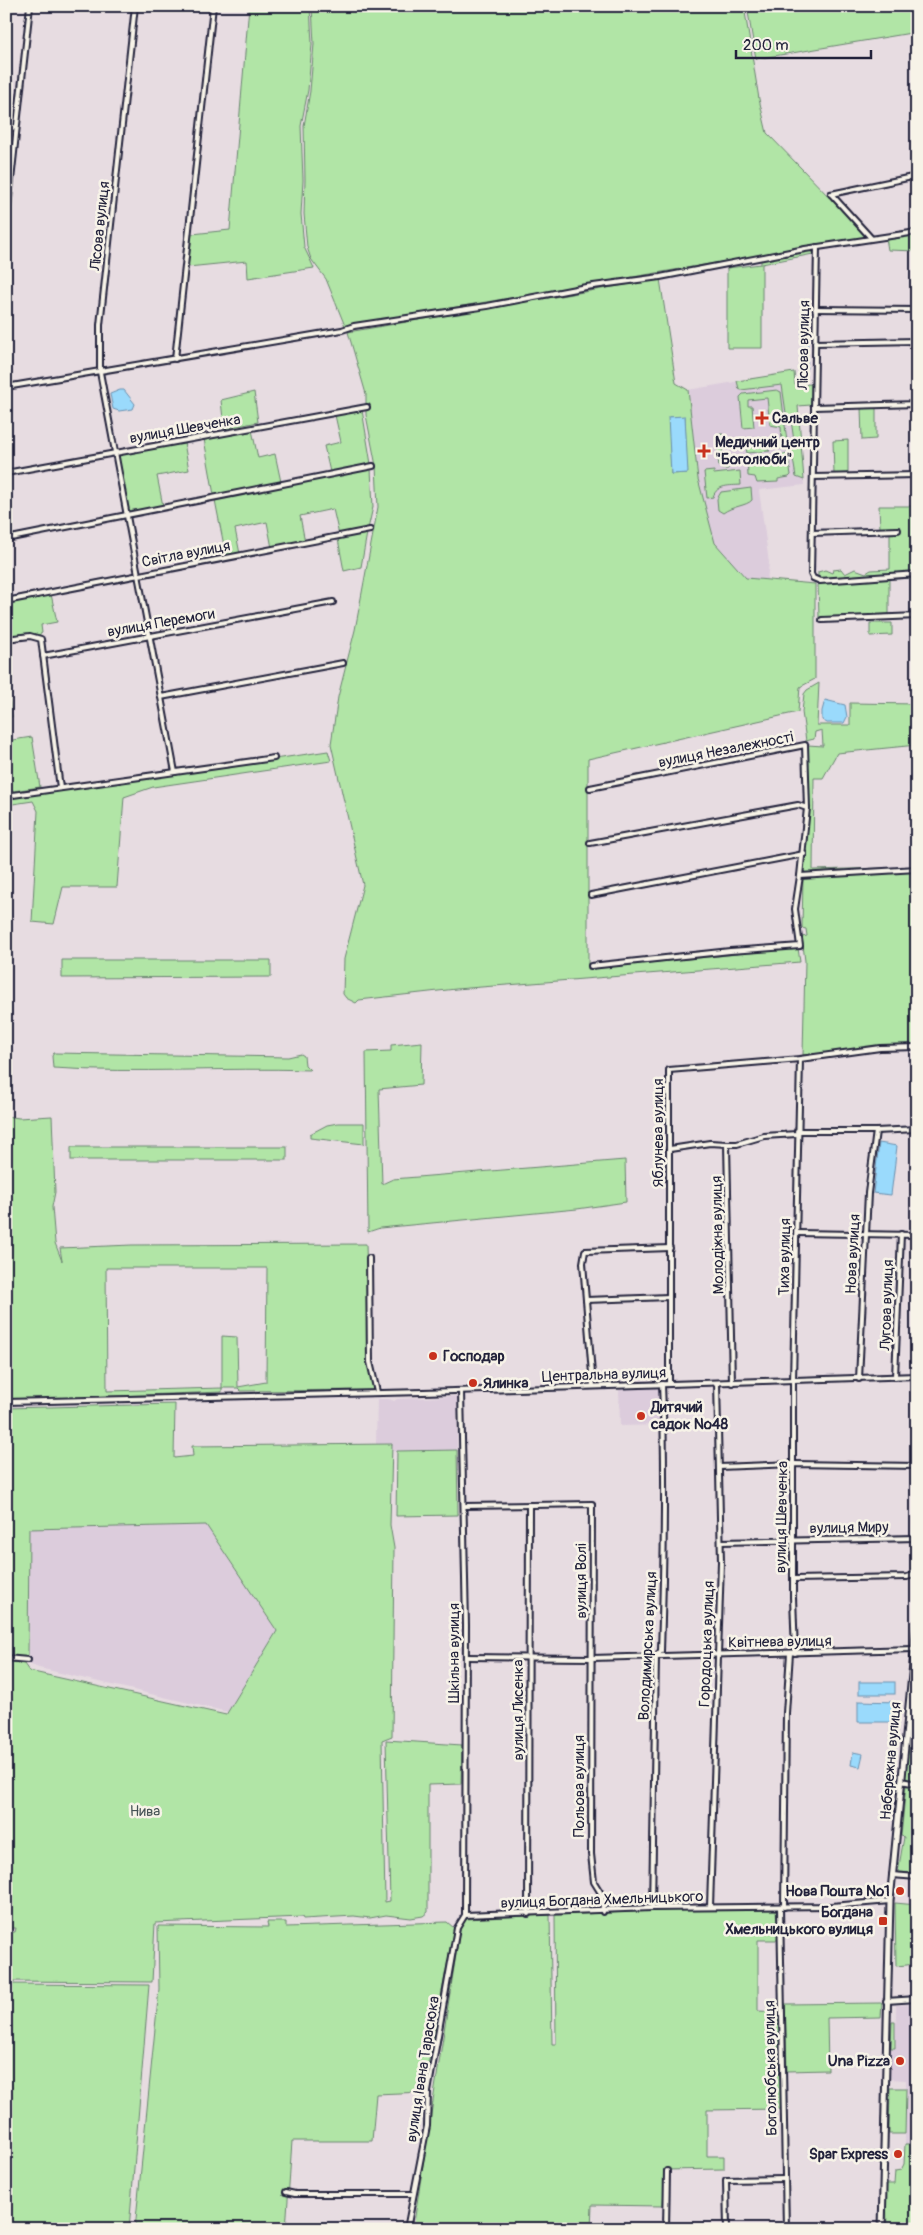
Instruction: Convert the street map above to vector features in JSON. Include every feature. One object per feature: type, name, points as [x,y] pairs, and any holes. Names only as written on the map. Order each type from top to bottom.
[{"type":"street","points":[[6,226],[30,6]]},
{"type":"street","name":"Лісова вулиця","points":[[136,6],[100,325],[100,372],[175,772]]},
{"type":"street","points":[[175,359],[213,6]]},
{"type":"street","points":[[6,128],[16,127]]},
{"type":"street","points":[[871,238],[831,194],[917,176]]},
{"type":"street","points":[[6,387],[342,330],[354,326],[487,306],[586,287],[660,277],[817,247],[917,232]]},
{"type":"street","name":"Лісова вулиця","points":[[817,247],[811,574],[815,580],[820,581],[917,574]]},
{"type":"street","points":[[815,309],[917,310]]},
{"type":"street","points":[[814,343],[917,341]]},
{"type":"street","points":[[814,406],[917,404]]},
{"type":"street","name":"вулиця Шевченка","points":[[6,473],[367,408]]},
{"type":"street","points":[[6,539],[373,466]]},
{"type":"street","points":[[813,477],[917,475]]},
{"type":"street","name":"Світла вулиця","points":[[6,601],[370,530]]},
{"type":"street","points":[[812,533],[898,530]]},
{"type":"street","name":"вулиця Перемоги","points":[[43,656],[333,602]]},
{"type":"street","points":[[822,620],[917,616]]},
{"type":"street","points":[[6,639],[36,637],[41,639],[60,788]]},
{"type":"street","points":[[161,697],[343,663]]},
{"type":"street","name":"вулиця Незалежності","points":[[590,788],[805,745],[807,808],[804,854],[795,909],[800,946],[730,951],[591,966]]},
{"type":"street","points":[[6,796],[274,758]]},
{"type":"street","points":[[590,843],[798,805],[807,808]]},
{"type":"street","points":[[591,895],[804,854]]},
{"type":"street","points":[[800,876],[917,868]]},
{"type":"street","name":"Яблунева вулиця","points":[[669,1384],[669,1070],[800,1059],[880,1048],[917,1047]]},
{"type":"street","name":"Тиха вулиця","points":[[793,1380],[800,1059]]},
{"type":"street","points":[[670,1149],[710,1143],[737,1144],[764,1136],[797,1132],[917,1129]]},
{"type":"street","name":"Нова вулиця","points":[[859,1379],[865,1233],[876,1131]]},
{"type":"street","name":"Молодіжна вулиця","points":[[727,1144],[732,1382]]},
{"type":"street","points":[[797,1233],[917,1235]]},
{"type":"street","name":"Лугова вулиця","points":[[895,1378],[901,1234]]},
{"type":"street","points":[[592,1386],[583,1263],[585,1251],[670,1248]]},
{"type":"street","points":[[369,1258],[370,1362],[377,1392]]},
{"type":"street","points":[[586,1300],[669,1297]]},
{"type":"street","name":"Центральна вулиця","points":[[6,1402],[917,1376]]},
{"type":"street","name":"вулиця Шевченка","points":[[782,1907],[786,1714],[793,1653],[793,1380]]},
{"type":"street","name":"Городоцька вулиця","points":[[710,1907],[721,1542],[717,1383]]},
{"type":"street","name":"Володимирська вулиця","points":[[652,1908],[656,1656],[661,1651],[663,1574],[664,1459],[662,1384]]},
{"type":"street","name":"Шкільна вулиця","points":[[461,1390],[466,1657],[465,1915]]},
{"type":"street","points":[[718,1467],[794,1464],[917,1466]]},
{"type":"street","name":"вулиця Волі","points":[[529,1505],[592,1504],[592,1658]]},
{"type":"street","points":[[464,1506],[529,1505]]},
{"type":"street","name":"вулиця Лисенка","points":[[528,1914],[529,1505]]},
{"type":"street","name":"вулиця Миру","points":[[721,1542],[917,1538]]},
{"type":"street","points":[[793,1580],[907,1577],[914,1575],[917,1560]]},
{"type":"street","name":"Набережна вулиця","points":[[882,2229],[886,2001],[890,1901],[917,1623]]},
{"type":"street","name":"Квітнева вулиця","points":[[466,1657],[592,1658],[914,1649]]},
{"type":"street","points":[[6,1658],[28,1660]]},
{"type":"street","name":"Польова вулиця","points":[[592,1658],[590,1700],[591,1854],[594,1882],[602,1895],[603,1912]]},
{"type":"street","points":[[901,1781],[917,1784]]},
{"type":"street","points":[[892,1875],[917,1877]]},
{"type":"street","name":"вулиця Богдана Хмельницького","points":[[465,1915],[603,1912],[652,1908],[832,1906],[890,1901]]},
{"type":"street","name":"Боголюбська вулиця","points":[[782,1907],[786,2229]]},
{"type":"street","name":"вулиця Івана Тарасюка","points":[[407,2229],[427,2126],[428,2092],[457,1928],[465,1915]]},
{"type":"street","points":[[886,2001],[917,1999]]},
{"type":"street","points":[[666,2229],[667,2171]]},
{"type":"street","points":[[727,2229],[726,2180],[785,2179]]},
{"type":"street","points":[[286,2192],[295,2194],[413,2194]]},
{"type":"shaded area","points":[[794,372],[804,485],[759,490],[769,563],[767,580],[746,578],[715,544],[698,479],[688,390]]},
{"type":"shaded area","name":"Дитячий садок №48","points":[[619,1388],[659,1388],[661,1425],[620,1426]]},
{"type":"shaded area","points":[[457,1396],[457,1450],[392,1451],[392,1444],[376,1444],[377,1399],[394,1401],[397,1399]]},
{"type":"shaded area","points":[[206,1525],[277,1631],[228,1712],[39,1668],[29,1664],[29,1529]]},
{"type":"shaded area","points":[[909,1879],[917,1880],[917,1905],[908,1904]]},
{"type":"shaded area","points":[[917,2004],[917,2144],[905,2144],[906,2080],[890,2079],[891,2048],[895,2047],[896,2005]]},
{"type":"green space","points":[[249,6],[310,6],[312,44],[308,90],[301,126],[303,180],[301,214],[304,247],[314,268],[248,278],[247,261],[188,267],[192,234],[230,230]]},
{"type":"green space","points":[[312,6],[744,6],[759,99],[767,133],[868,237],[345,326],[326,279],[311,259],[307,247],[304,214],[304,126],[310,91],[314,44]]},
{"type":"green space","points":[[747,6],[917,6],[917,32],[756,59]]},
{"type":"green space","points":[[917,233],[917,251],[888,250],[886,238]]},
{"type":"green space","points":[[812,250],[813,254],[762,264],[762,348],[727,348],[727,268],[761,264],[761,259]]},
{"type":"green space","points":[[660,279],[676,383],[688,390],[698,479],[715,543],[746,578],[815,584],[815,679],[800,687],[798,712],[588,759],[588,969],[798,948],[800,962],[456,989],[359,1000],[356,1003],[346,998],[343,994],[344,959],[363,885],[331,744],[338,697],[355,630],[378,507],[376,466],[366,415],[366,394],[348,332]],"holes":[[[669,417],[685,417],[687,473],[671,474]]]},
{"type":"green space","points":[[794,372],[795,385],[811,384],[811,405],[798,406],[804,480],[796,477],[790,441],[794,441],[791,420],[787,420],[782,385],[741,390],[737,381]]},
{"type":"green space","points":[[777,390],[781,392],[788,450],[778,448],[777,441],[782,440],[781,427],[770,425],[767,398],[748,400],[748,406],[752,406],[754,427],[743,428],[740,397],[743,394]]},
{"type":"green space","points":[[254,392],[258,422],[224,429],[221,400]]},
{"type":"green space","points":[[861,407],[876,408],[876,439],[862,440]]},
{"type":"green space","points":[[362,410],[371,464],[330,472],[324,446],[341,442],[335,415]]},
{"type":"green space","points":[[252,430],[258,458],[275,454],[281,482],[214,495],[204,439]]},
{"type":"green space","points":[[718,434],[723,434],[721,439],[724,463],[727,463],[728,469],[722,469],[719,466],[716,437]]},
{"type":"green space","points":[[848,440],[848,473],[834,474],[833,441]]},
{"type":"green space","points":[[184,443],[189,470],[157,476],[163,506],[129,512],[118,455]]},
{"type":"green space","points":[[762,446],[770,451],[747,453],[746,448]]},
{"type":"green space","points":[[785,454],[788,456],[791,475],[789,477],[778,479],[778,482],[757,483],[755,477],[748,476],[747,457]]},
{"type":"green space","points":[[371,469],[373,507],[368,529],[339,535],[333,509],[300,516],[305,542],[272,548],[267,522],[235,529],[240,554],[226,556],[215,500]]},
{"type":"green space","points":[[714,471],[714,474],[740,471],[741,485],[721,488],[713,497],[707,498],[704,472]]},
{"type":"green space","points":[[751,488],[752,500],[750,502],[723,513],[718,510],[717,499],[721,492]]},
{"type":"green space","points":[[879,506],[917,506],[917,578],[889,579],[889,614],[819,618],[818,583],[822,583],[818,579],[818,572],[825,570],[832,573],[833,570],[841,569],[845,574],[855,569],[866,573],[871,570],[890,569],[890,532],[896,528],[880,528]]},
{"type":"green space","points":[[367,533],[361,567],[344,571],[338,539]]},
{"type":"green space","points":[[51,594],[57,622],[41,625],[42,633],[37,636],[6,636],[6,603]]},
{"type":"green space","points":[[870,623],[892,623],[892,635],[870,636]]},
{"type":"green space","points":[[6,673],[12,717],[6,718]]},
{"type":"green space","points":[[819,683],[817,725],[850,725],[850,703],[917,704],[917,745],[837,753],[823,778],[814,778],[813,870],[917,867],[807,874],[803,870],[809,808],[808,745],[823,746],[822,730],[815,732],[814,739],[806,741],[802,712],[804,694]]},
{"type":"green space","points":[[32,737],[40,787],[6,792],[6,741]]},
{"type":"green space","points":[[328,751],[331,761],[153,787],[124,797],[117,887],[63,887],[54,924],[32,922],[38,811],[33,801],[6,805],[6,799]]},
{"type":"green space","points":[[917,870],[917,1045],[803,1055],[805,961],[802,937],[807,936],[806,929],[802,928],[803,877]]},
{"type":"green space","points":[[62,960],[271,960],[271,977],[62,978]]},
{"type":"green space","points":[[422,1042],[421,1085],[379,1089],[382,1184],[393,1179],[625,1160],[626,1202],[577,1209],[380,1228],[368,1232],[366,1052],[391,1051],[391,1045]]},
{"type":"green space","points":[[54,1053],[288,1057],[301,1054],[304,1056],[305,1065],[310,1070],[85,1070],[53,1068],[52,1056]]},
{"type":"green space","points":[[6,1116],[19,1118],[52,1116],[55,1192],[52,1207],[55,1243],[62,1261],[60,1248],[132,1245],[366,1244],[369,1361],[375,1386],[374,1390],[241,1391],[238,1388],[222,1388],[222,1392],[6,1400]],"holes":[[[106,1268],[267,1268],[266,1382],[238,1387],[237,1337],[222,1336],[222,1388],[107,1391]]]},
{"type":"green space","points":[[364,1123],[364,1144],[310,1138],[310,1134],[327,1125]]},
{"type":"green space","points":[[71,1147],[287,1147],[287,1160],[71,1160]]},
{"type":"green space","name":"Нива","points":[[175,1404],[174,1458],[193,1456],[192,1446],[392,1444],[390,1525],[394,1548],[392,1736],[382,1740],[385,1902],[390,1901],[386,1740],[462,1745],[461,1784],[428,1785],[428,1912],[423,1916],[411,1918],[386,1915],[370,1918],[354,1916],[303,1919],[302,1917],[155,1923],[152,1982],[6,1981],[6,1932],[15,1932],[16,1928],[6,1928],[6,1661],[24,1664],[29,1671],[226,1715],[277,1631],[206,1525],[29,1529],[28,1658],[6,1655],[6,1408]]},
{"type":"green space","points":[[457,1450],[458,1515],[396,1516],[397,1451]]},
{"type":"green space","points":[[917,1665],[917,1780],[905,1779]]},
{"type":"green space","points":[[906,1785],[917,1787],[917,1873],[898,1872],[904,1837],[901,1836]]},
{"type":"green space","points":[[895,1903],[917,1905],[917,1964],[896,1966]]},
{"type":"green space","points":[[708,1909],[776,1909],[778,1940],[758,1940],[758,2011],[779,2012],[781,2109],[707,2110],[707,2156],[724,2156],[724,2169],[665,2170],[663,2206],[592,2205],[591,2229],[413,2229],[460,1929],[466,1919],[550,1915],[552,2044],[556,2044],[555,1915]]},
{"type":"green space","points":[[267,1922],[286,1922],[286,1927],[447,1922],[454,1928],[423,2092],[376,2094],[372,2141],[292,2141],[286,2229],[135,2229],[159,1989],[158,1926],[268,1927]]},
{"type":"green space","points":[[6,1984],[149,1985],[129,2229],[6,2229]]},
{"type":"green space","points":[[882,2003],[881,2017],[827,2018],[828,2070],[787,2071],[785,2004]]},
{"type":"green space","points":[[892,2022],[895,2022],[895,2048],[891,2048]]},
{"type":"green space","points":[[890,2088],[906,2088],[905,2134],[889,2134]]},
{"type":"green space","points":[[905,2144],[917,2144],[917,2229],[887,2229],[886,2184],[894,2184],[895,2171],[901,2170],[904,2164]]},
{"type":"water","points":[[802,319],[808,319],[807,368],[802,368]]},
{"type":"water","points":[[124,390],[135,404],[133,409],[119,411],[113,409],[110,394]]},
{"type":"water","points":[[685,416],[688,473],[671,474],[668,417]]},
{"type":"water","points":[[825,700],[845,705],[847,717],[844,723],[827,723],[822,720]]},
{"type":"water","points":[[879,1143],[897,1146],[891,1195],[873,1193]]},
{"type":"water","points":[[859,1682],[895,1682],[895,1694],[859,1694]]},
{"type":"water","points":[[858,1701],[898,1702],[897,1722],[858,1722]]},
{"type":"water","points":[[853,1752],[863,1754],[860,1767],[851,1765]]},
{"type":"place","name":"Сальве","points":[[762,418]]},
{"type":"place","name":"Медичний центр \"Боголюби\"","points":[[704,451]]},
{"type":"place","name":"Господар","points":[[433,1356]]},
{"type":"place","name":"Ялинка","points":[[473,1383]]},
{"type":"place","name":"Дитячий садок №48","points":[[641,1416]]},
{"type":"place","name":"Нова Пошта №1","points":[[900,1891]]},
{"type":"place","name":"Богдана Хмельницького вулиця","points":[[883,1921]]},
{"type":"place","name":"Una Pizza","points":[[900,2061]]},
{"type":"place","name":"Spar Express","points":[[898,2154]]}]
